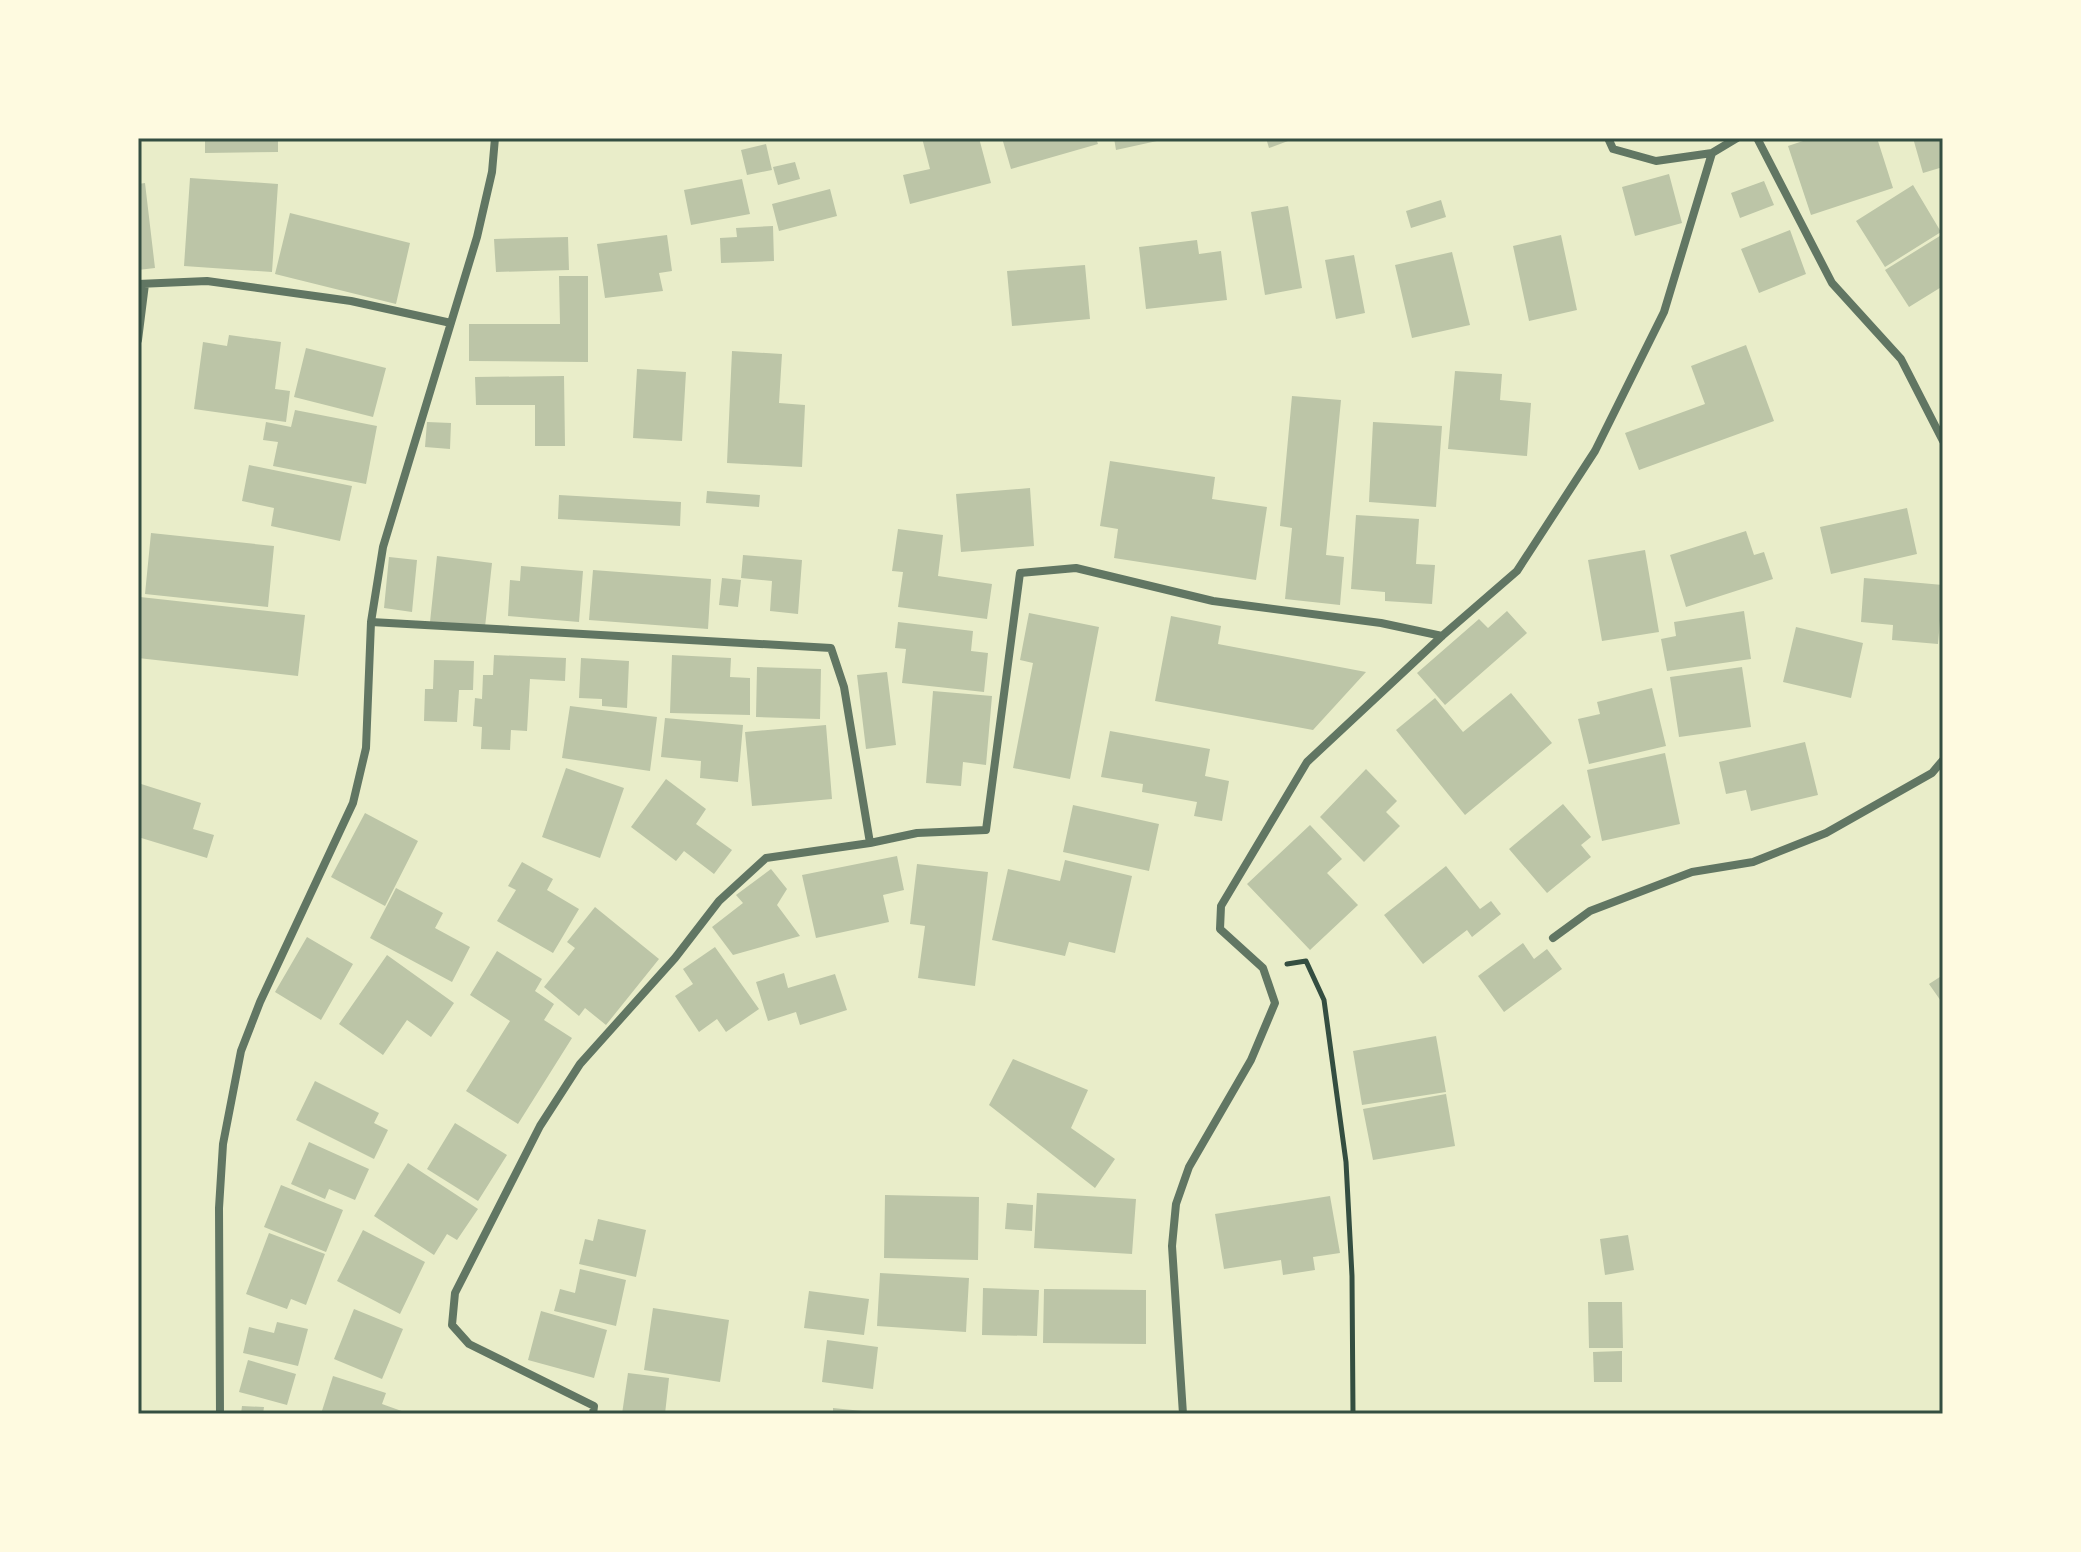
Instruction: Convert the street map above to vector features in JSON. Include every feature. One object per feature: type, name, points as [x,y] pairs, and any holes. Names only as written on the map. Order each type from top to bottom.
[{"type":"street","points":[[220,1414],[219,1208],[223,1144],[241,1051],[260,1002],[353,803],[366,748],[371,622],[383,547],[477,237],[492,172],[495,138]]},
{"type":"street","points":[[1608,138],[1613,149],[1656,161],[1712,153],[1737,138]]},
{"type":"street","points":[[1757,138],[1832,283],[1901,359],[1943,441]]},
{"type":"street","points":[[1183,1414],[1172,1246],[1176,1204],[1189,1167],[1251,1060],[1275,1003],[1263,968],[1220,929],[1221,906],[1307,762],[1517,571],[1595,451],[1664,312],[1712,153]]},
{"type":"street","points":[[138,340],[142,284],[207,281],[351,301],[451,323]]},
{"type":"street","points":[[593,1414],[594,1406],[469,1344],[452,1325],[455,1293],[540,1126],[580,1064],[675,958],[719,901],[766,858],[917,833],[986,830],[1020,573],[1076,568],[1213,601],[1381,623],[1442,636]]},
{"type":"street","points":[[371,622],[831,648],[844,687],[870,843]]},
{"type":"street","points":[[1553,938],[1590,911],[1692,872],[1753,862],[1826,833],[1932,773],[1943,760]]},
{"type":"path","points":[[1263,968],[1306,961],[1324,1000],[1346,1162],[1352,1276],[1353,1414]]},
{"type":"building","points":[[205,138],[278,138],[278,152],[205,153]]},
{"type":"building","points":[[922,138],[979,138],[991,183],[910,204],[903,175],[930,169]]},
{"type":"building","points":[[1002,138],[1096,138],[1098,144],[1011,169]]},
{"type":"building","points":[[1114,138],[1166,138],[1166,139],[1116,150]]},
{"type":"building","points":[[1266,138],[1296,138],[1269,148]]},
{"type":"building","points":[[1812,138],[1877,138],[1893,188],[1811,215],[1788,146]]},
{"type":"building","points":[[1913,138],[1943,138],[1943,167],[1923,173]]},
{"type":"building","points":[[766,144],[772,170],[747,175],[741,150]]},
{"type":"building","points":[[795,162],[800,179],[778,185],[773,167]]},
{"type":"building","points":[[1669,174],[1682,223],[1635,236],[1622,187]]},
{"type":"building","points":[[190,178],[278,184],[272,272],[184,266]]},
{"type":"building","points":[[742,179],[750,214],[691,225],[684,190]]},
{"type":"building","points":[[1764,181],[1774,205],[1740,218],[1731,193]]},
{"type":"building","points":[[145,183],[155,268],[138,270],[138,184]]},
{"type":"building","points":[[1913,185],[1941,232],[1885,267],[1856,221]]},
{"type":"building","points":[[830,189],[837,216],[779,231],[772,204]]},
{"type":"building","points":[[1441,200],[1446,217],[1411,228],[1406,211]]},
{"type":"building","points":[[1288,206],[1302,288],[1265,295],[1251,212]]},
{"type":"building","points":[[290,213],[410,243],[396,304],[275,274]]},
{"type":"building","points":[[773,226],[774,261],[721,263],[720,238],[737,237],[736,228]]},
{"type":"building","points":[[1790,230],[1806,274],[1759,293],[1741,249]]},
{"type":"building","points":[[1943,234],[1943,286],[1909,307],[1885,270]]},
{"type":"building","points":[[667,235],[672,271],[659,273],[663,291],[605,298],[597,244]]},
{"type":"building","points":[[1561,235],[1577,310],[1529,321],[1513,246]]},
{"type":"building","points":[[568,237],[569,270],[496,272],[494,239]]},
{"type":"building","points":[[1197,240],[1199,254],[1221,251],[1227,300],[1146,309],[1139,247]]},
{"type":"building","points":[[1452,252],[1470,325],[1412,338],[1395,265]]},
{"type":"building","points":[[1354,255],[1365,313],[1336,319],[1325,260]]},
{"type":"building","points":[[1085,265],[1090,319],[1012,326],[1007,271]]},
{"type":"building","points":[[559,276],[588,276],[588,362],[469,361],[469,324],[560,324]]},
{"type":"building","points":[[229,335],[281,342],[275,389],[290,391],[286,422],[194,409],[203,342],[227,346]]},
{"type":"building","points":[[1746,345],[1774,421],[1639,470],[1625,433],[1705,404],[1691,366]]},
{"type":"building","points":[[306,348],[386,368],[373,417],[294,397]]},
{"type":"building","points":[[732,351],[782,354],[779,403],[805,405],[802,467],[727,463]]},
{"type":"building","points":[[637,369],[686,372],[682,441],[633,438]]},
{"type":"building","points":[[1455,371],[1502,374],[1500,400],[1531,403],[1527,456],[1448,449]]},
{"type":"building","points":[[564,376],[565,446],[535,446],[535,405],[476,405],[475,377]]},
{"type":"building","points":[[1292,396],[1341,400],[1326,555],[1344,557],[1340,605],[1285,599],[1292,528],[1280,526]]},
{"type":"building","points":[[295,410],[377,426],[366,484],[273,466],[278,442],[263,440],[266,422],[291,427]]},
{"type":"building","points":[[427,422],[451,423],[450,449],[425,447]]},
{"type":"building","points":[[1373,422],[1442,426],[1436,507],[1369,502]]},
{"type":"building","points":[[1110,461],[1215,477],[1212,499],[1267,507],[1256,580],[1114,558],[1118,529],[1100,526]]},
{"type":"building","points":[[249,465],[352,486],[340,541],[271,526],[274,508],[242,501]]},
{"type":"building","points":[[1030,488],[1034,546],[961,552],[956,494]]},
{"type":"building","points":[[707,491],[760,495],[759,507],[706,503]]},
{"type":"building","points":[[559,495],[681,502],[680,526],[558,519]]},
{"type":"building","points":[[1907,508],[1917,554],[1831,574],[1820,527]]},
{"type":"building","points":[[1356,515],[1419,519],[1416,564],[1435,565],[1432,604],[1385,601],[1385,592],[1351,589]]},
{"type":"building","points":[[898,529],[943,535],[938,576],[992,584],[987,619],[898,607],[903,572],[892,571]]},
{"type":"building","points":[[1746,531],[1754,555],[1764,552],[1773,579],[1686,607],[1670,555]]},
{"type":"building","points":[[151,533],[274,546],[268,607],[145,594]]},
{"type":"building","points":[[1645,550],[1659,632],[1602,641],[1588,560]]},
{"type":"building","points":[[743,555],[802,560],[798,614],[770,611],[772,581],[741,578]]},
{"type":"building","points":[[437,556],[492,563],[485,627],[430,622]]},
{"type":"building","points":[[389,557],[417,560],[412,612],[384,608]]},
{"type":"building","points":[[521,566],[583,571],[579,622],[508,616],[510,580],[520,581]]},
{"type":"building","points":[[593,570],[711,579],[708,629],[589,620]]},
{"type":"building","points":[[722,578],[741,580],[738,607],[719,605]]},
{"type":"building","points":[[1864,578],[1943,585],[1938,644],[1892,640],[1893,625],[1861,622]]},
{"type":"building","points":[[140,597],[305,615],[298,676],[138,658]]},
{"type":"building","points":[[1507,611],[1527,633],[1445,705],[1417,673],[1479,619],[1488,628]]},
{"type":"building","points":[[1744,611],[1751,659],[1667,671],[1661,639],[1676,636],[1674,622]]},
{"type":"building","points":[[1029,613],[1099,627],[1070,779],[1013,768],[1033,663],[1020,660]]},
{"type":"building","points":[[1171,616],[1221,626],[1218,644],[1366,672],[1313,730],[1155,701]]},
{"type":"building","points":[[898,622],[973,631],[971,651],[988,653],[984,692],[902,683],[906,649],[895,648]]},
{"type":"building","points":[[1796,627],[1863,643],[1851,698],[1783,682]]},
{"type":"building","points":[[494,655],[566,658],[565,681],[530,679],[527,731],[511,730],[510,750],[481,749],[482,727],[473,726],[475,698],[482,699],[483,675],[493,675]]},
{"type":"building","points":[[672,655],[731,658],[730,677],[750,678],[750,715],[670,713]]},
{"type":"building","points":[[581,658],[629,661],[627,708],[602,706],[602,699],[579,698]]},
{"type":"building","points":[[434,660],[474,661],[473,690],[459,690],[457,722],[424,721],[425,689],[433,689]]},
{"type":"building","points":[[757,667],[821,669],[820,719],[756,717]]},
{"type":"building","points":[[1742,667],[1751,727],[1679,737],[1670,677]]},
{"type":"building","points":[[887,672],[896,745],[866,749],[857,675]]},
{"type":"building","points":[[1652,688],[1666,746],[1589,764],[1578,719],[1600,714],[1597,702]]},
{"type":"building","points":[[933,691],[992,696],[986,765],[963,762],[961,786],[926,783]]},
{"type":"building","points":[[1511,693],[1552,743],[1465,815],[1396,730],[1435,698],[1463,732]]},
{"type":"building","points":[[570,706],[657,717],[650,771],[562,758]]},
{"type":"building","points":[[665,718],[743,725],[738,782],[700,778],[701,761],[661,757]]},
{"type":"building","points":[[826,725],[832,799],[752,806],[745,732]]},
{"type":"building","points":[[1110,731],[1210,749],[1205,776],[1229,781],[1222,821],[1194,816],[1197,802],[1142,792],[1143,784],[1101,777]]},
{"type":"building","points":[[1805,742],[1818,795],[1751,811],[1746,790],[1726,794],[1719,762]]},
{"type":"building","points":[[1665,753],[1680,824],[1602,841],[1587,770]]},
{"type":"building","points":[[566,768],[624,788],[600,858],[542,837]]},
{"type":"building","points":[[1366,769],[1397,801],[1386,812],[1400,826],[1364,862],[1320,817]]},
{"type":"building","points":[[666,779],[706,809],[696,824],[732,850],[714,874],[684,851],[676,861],[631,827]]},
{"type":"building","points":[[138,783],[201,803],[193,829],[214,835],[207,858],[138,837]]},
{"type":"building","points":[[1563,804],[1591,837],[1581,845],[1591,857],[1547,893],[1509,849]]},
{"type":"building","points":[[1073,805],[1159,824],[1149,871],[1063,852]]},
{"type":"building","points":[[365,813],[418,841],[385,906],[331,877]]},
{"type":"building","points":[[1310,825],[1342,859],[1327,873],[1358,905],[1310,950],[1247,884]]},
{"type":"building","points":[[897,856],[904,890],[883,895],[889,922],[816,938],[802,875]]},
{"type":"building","points":[[1065,860],[1132,876],[1115,953],[1069,942],[1065,956],[992,940],[1008,869],[1060,881]]},
{"type":"building","points":[[522,862],[553,879],[547,890],[579,909],[553,953],[497,921],[516,890],[508,886]]},
{"type":"building","points":[[917,864],[988,872],[975,986],[918,978],[925,926],[910,924]]},
{"type":"building","points":[[1446,866],[1480,909],[1491,901],[1501,914],[1472,937],[1467,930],[1423,964],[1384,915]]},
{"type":"building","points":[[771,869],[787,889],[777,905],[800,936],[733,955],[712,927],[743,903],[736,895]]},
{"type":"building","points":[[396,888],[443,913],[435,928],[470,947],[452,982],[370,938]]},
{"type":"building","points":[[595,907],[659,959],[606,1025],[585,1008],[579,1016],[544,987],[575,948],[567,942]]},
{"type":"building","points":[[307,937],[353,964],[321,1020],[275,992]]},
{"type":"building","points":[[1523,943],[1534,959],[1547,949],[1562,969],[1504,1012],[1478,976]]},
{"type":"building","points":[[715,947],[759,1009],[726,1032],[717,1019],[699,1032],[675,996],[693,984],[683,969]]},
{"type":"building","points":[[497,951],[542,979],[535,991],[554,1004],[544,1020],[572,1038],[518,1124],[466,1091],[510,1021],[470,995]]},
{"type":"building","points":[[387,955],[454,1003],[431,1037],[407,1020],[383,1055],[339,1024]]},
{"type":"building","points":[[784,973],[788,988],[835,974],[847,1010],[800,1025],[796,1012],[768,1021],[756,982]]},
{"type":"building","points":[[1943,975],[1943,1004],[1929,984]]},
{"type":"building","points":[[1436,1036],[1446,1092],[1362,1105],[1353,1051]]},
{"type":"building","points":[[1013,1059],[1088,1090],[1071,1128],[1115,1159],[1095,1188],[989,1105]]},
{"type":"building","points":[[315,1081],[379,1113],[374,1123],[388,1130],[374,1159],[296,1120]]},
{"type":"building","points":[[1446,1094],[1455,1146],[1373,1160],[1363,1109]]},
{"type":"building","points":[[455,1123],[507,1155],[478,1201],[427,1169]]},
{"type":"building","points":[[309,1142],[369,1169],[355,1200],[329,1189],[325,1199],[291,1184]]},
{"type":"building","points":[[408,1163],[478,1209],[457,1240],[447,1234],[434,1255],[374,1216]]},
{"type":"building","points":[[281,1185],[343,1210],[326,1252],[264,1227]]},
{"type":"building","points":[[1037,1193],[1136,1199],[1132,1254],[1034,1248]]},
{"type":"building","points":[[885,1195],[979,1197],[978,1260],[884,1258]]},
{"type":"building","points":[[1330,1196],[1340,1253],[1313,1257],[1315,1270],[1283,1275],[1281,1260],[1224,1269],[1215,1214]]},
{"type":"building","points":[[1007,1203],[1033,1205],[1032,1231],[1005,1229]]},
{"type":"building","points":[[598,1219],[646,1230],[636,1277],[579,1264],[585,1239],[593,1241]]},
{"type":"building","points":[[363,1230],[425,1262],[400,1314],[337,1281]]},
{"type":"building","points":[[269,1233],[325,1254],[306,1305],[291,1299],[287,1309],[246,1294]]},
{"type":"building","points":[[1628,1235],[1634,1270],[1605,1275],[1600,1239]]},
{"type":"building","points":[[580,1269],[626,1280],[616,1326],[554,1311],[560,1289],[575,1293]]},
{"type":"building","points":[[880,1273],[969,1278],[966,1332],[877,1326]]},
{"type":"building","points":[[983,1288],[1039,1290],[1037,1336],[982,1335]]},
{"type":"building","points":[[1044,1289],[1146,1290],[1146,1344],[1043,1343]]},
{"type":"building","points":[[809,1291],[869,1299],[864,1335],[804,1328]]},
{"type":"building","points":[[1588,1302],[1622,1302],[1623,1348],[1589,1348]]},
{"type":"building","points":[[653,1308],[729,1320],[720,1382],[644,1370]]},
{"type":"building","points":[[354,1309],[403,1329],[382,1379],[334,1359]]},
{"type":"building","points":[[541,1311],[607,1330],[594,1378],[528,1360]]},
{"type":"building","points":[[277,1322],[308,1329],[298,1366],[243,1353],[249,1327],[274,1333]]},
{"type":"building","points":[[827,1340],[878,1347],[873,1389],[822,1382]]},
{"type":"building","points":[[1622,1351],[1622,1382],[1594,1382],[1593,1352]]},
{"type":"building","points":[[248,1360],[296,1374],[287,1405],[239,1392]]},
{"type":"building","points":[[628,1373],[669,1378],[665,1414],[622,1414]]},
{"type":"building","points":[[333,1376],[386,1393],[382,1404],[410,1414],[321,1414]]},
{"type":"building","points":[[242,1406],[264,1407],[263,1414],[241,1414]]},
{"type":"building","points":[[833,1408],[872,1412],[872,1414],[833,1414]]}]
